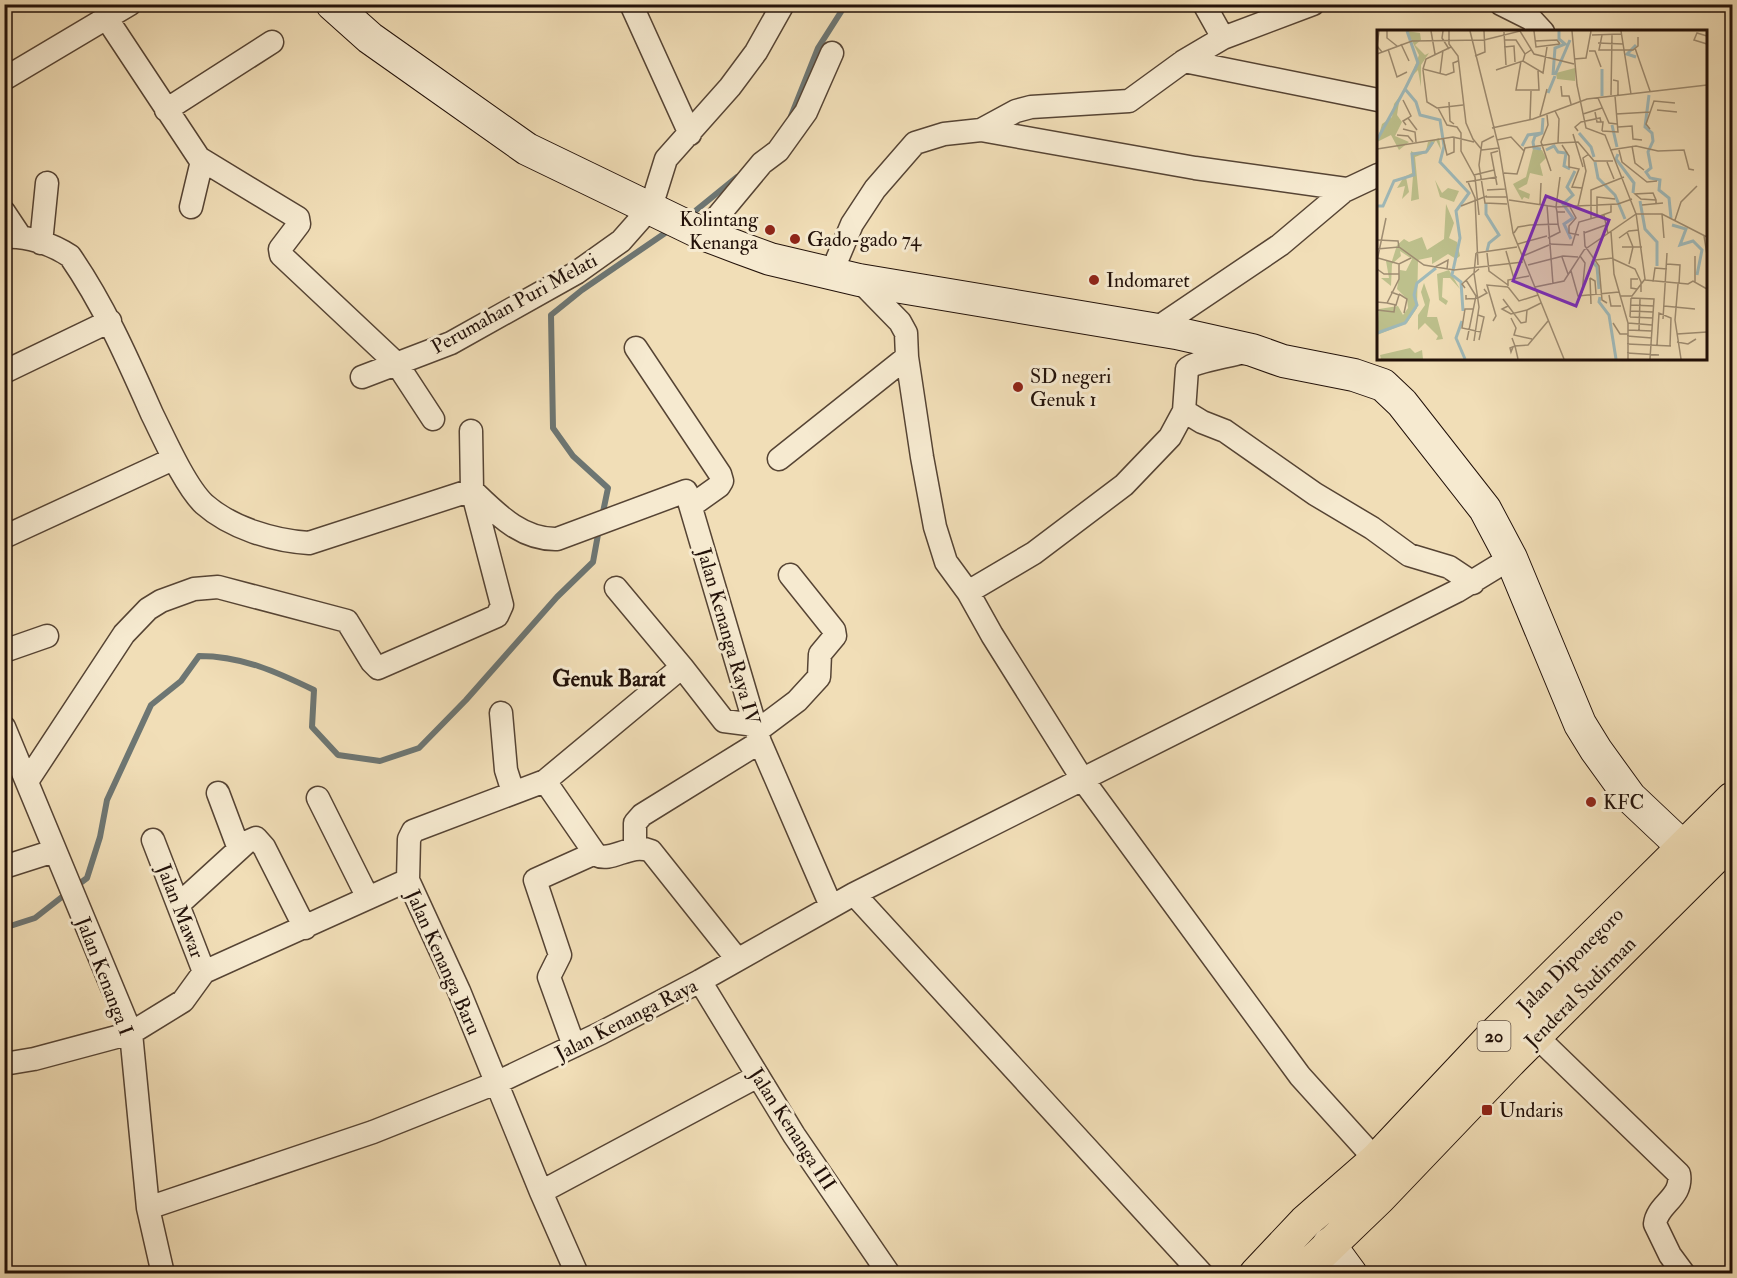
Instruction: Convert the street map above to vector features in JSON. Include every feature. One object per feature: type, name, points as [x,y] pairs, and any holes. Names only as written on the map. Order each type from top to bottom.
[{"type":"highway","name":"Jalan Diponegoro","points":[[1256,1274],[1305,1222],[1500,1050],[1694,858],[1732,799]]},
{"type":"highway","name":"Jenderal Sudirman","points":[[1329,1244],[1379,1198],[1500,1050],[1536,1036],[1694,858],[1732,840]]},
{"type":"highway","name":"20","points":[[1300,1274],[1329,1244]]},
{"type":"street","points":[[4,79],[106,14],[130,4]]},
{"type":"street","points":[[332,4],[370,38],[528,149],[699,231],[770,258],[845,277],[1165,332],[1239,347],[1283,361],[1354,375],[1383,385],[1402,403],[1485,509],[1510,558],[1581,724],[1630,797],[1694,858]]},
{"type":"street","points":[[631,4],[690,134]]},
{"type":"street","points":[[656,209],[666,159],[690,134],[756,52],[783,4]]},
{"type":"street","points":[[1204,4],[1223,38]]},
{"type":"street","points":[[981,130],[1016,111],[1031,107],[1130,101],[1184,61],[1223,38],[1313,4]]},
{"type":"street","points":[[1501,4],[1531,19],[1541,30]]},
{"type":"street","points":[[106,14],[166,110],[202,161],[299,220],[280,249],[281,255],[397,364],[433,418]]},
{"type":"street","points":[[166,110],[272,42]]},
{"type":"street","points":[[699,231],[762,163],[778,151],[806,112],[831,53]]},
{"type":"street","points":[[1184,61],[1377,100]]},
{"type":"street","points":[[845,277],[862,208],[915,143],[926,138],[981,130],[1195,168],[1346,189]]},
{"type":"street","points":[[191,207],[202,161]]},
{"type":"street","points":[[1165,332],[1280,245],[1346,189],[1377,175]]},
{"type":"street","points":[[22,238],[47,183]]},
{"type":"street","name":"Perumahan Puri Melati","points":[[362,377],[451,343],[576,273],[621,241],[656,209]]},
{"type":"street","points":[[4,212],[22,238],[70,256],[110,321],[173,459],[208,507],[241,527],[286,542],[309,543],[471,490]]},
{"type":"street","points":[[845,277],[900,322],[906,333],[907,357],[935,527],[946,562],[968,592],[992,635],[1083,780],[1300,1076],[1376,1160]]},
{"type":"street","points":[[4,372],[110,321]]},
{"type":"street","points":[[968,592],[1034,553],[1124,485],[1170,437],[1184,411],[1186,369],[1201,360],[1216,361],[1239,347]]},
{"type":"street","points":[[471,490],[505,521],[536,537],[557,539],[684,491],[691,506],[721,483],[720,474],[636,348]]},
{"type":"street","points":[[779,459],[907,357]]},
{"type":"street","points":[[1184,411],[1202,422],[1225,431],[1409,555],[1449,567],[1473,583]]},
{"type":"street","points":[[28,780],[124,634],[148,609],[176,595],[205,587],[218,587],[347,621],[378,668],[497,616],[502,605],[471,490],[471,431]]},
{"type":"street","points":[[4,537],[173,459]]},
{"type":"street","name":"Jalan Kenanga Raya IV","points":[[691,506],[757,732],[831,906]]},
{"type":"street","name":"Jalan Kenanga Raya","points":[[148,1208],[373,1132],[496,1083],[574,1046],[700,981],[854,894],[1473,583],[1510,558]]},
{"type":"street","points":[[635,847],[636,823],[642,815],[797,701],[819,677],[820,654],[835,636],[834,630],[790,575]]},
{"type":"street","points":[[616,588],[724,722],[757,732]]},
{"type":"street","points":[[4,651],[47,636]]},
{"type":"street","points":[[408,880],[410,833],[545,781],[682,668]]},
{"type":"street","points":[[501,713],[506,770],[513,792]]},
{"type":"street","name":"Jalan Kenanga I","points":[[4,727],[28,780],[54,851],[131,1033],[148,1208],[163,1274]]},
{"type":"street","points":[[545,781],[595,853],[603,858],[635,847],[651,851],[737,959]]},
{"type":"street","points":[[218,793],[239,849]]},
{"type":"street","points":[[318,798],[368,898]]},
{"type":"street","points":[[178,905],[251,838],[259,839],[305,928]]},
{"type":"street","name":"Jalan Mawar","points":[[4,1064],[34,1059],[131,1033],[183,1001],[204,972],[153,840]]},
{"type":"street","points":[[4,867],[54,851]]},
{"type":"street","points":[[574,1046],[549,977],[560,955],[535,880],[595,853]]},
{"type":"street","name":"Jalan Kenanga Baru","points":[[204,972],[408,880],[459,991],[577,1274]]},
{"type":"street","points":[[854,894],[1202,1274]]},
{"type":"street","name":"Jalan Kenanga III","points":[[700,981],[794,1135],[889,1274]]},
{"type":"street","points":[[1536,1036],[1678,1174],[1679,1185],[1675,1196],[1658,1214],[1655,1224],[1670,1255],[1684,1274]]},
{"type":"street","points":[[541,1192],[758,1076]]},
{"type":"street","points":[[1329,1244],[1351,1274]]},
{"type":"waterway","points":[[791,116],[818,48],[846,4]]},
{"type":"waterway","points":[[689,216],[737,177]]},
{"type":"waterway","points":[[602,517],[608,488],[573,456],[553,428],[551,315],[582,290],[671,229]]},
{"type":"waterway","points":[[75,887],[87,878],[100,837],[107,800],[151,705],[181,681],[199,656],[245,662],[273,671],[314,690],[312,727],[338,755],[380,761],[419,748],[466,700],[557,597],[593,562],[599,529]]},
{"type":"waterway","points":[[4,928],[35,918],[67,893]]},
{"type":"place","name":"Kolintang Kenanga","points":[[770,230]]},
{"type":"place","name":"Gado-gado 74","points":[[795,239]]},
{"type":"place","name":"Indomaret","points":[[1094,280]]},
{"type":"place","name":"SD negeri Genuk 1","points":[[1018,387]]},
{"type":"place","name":"KFC","points":[[1591,802]]},
{"type":"place","name":"Undaris","points":[[1487,1110]]},
{"type":"district","name":"Genuk Barat","points":[[609,678]]}]
